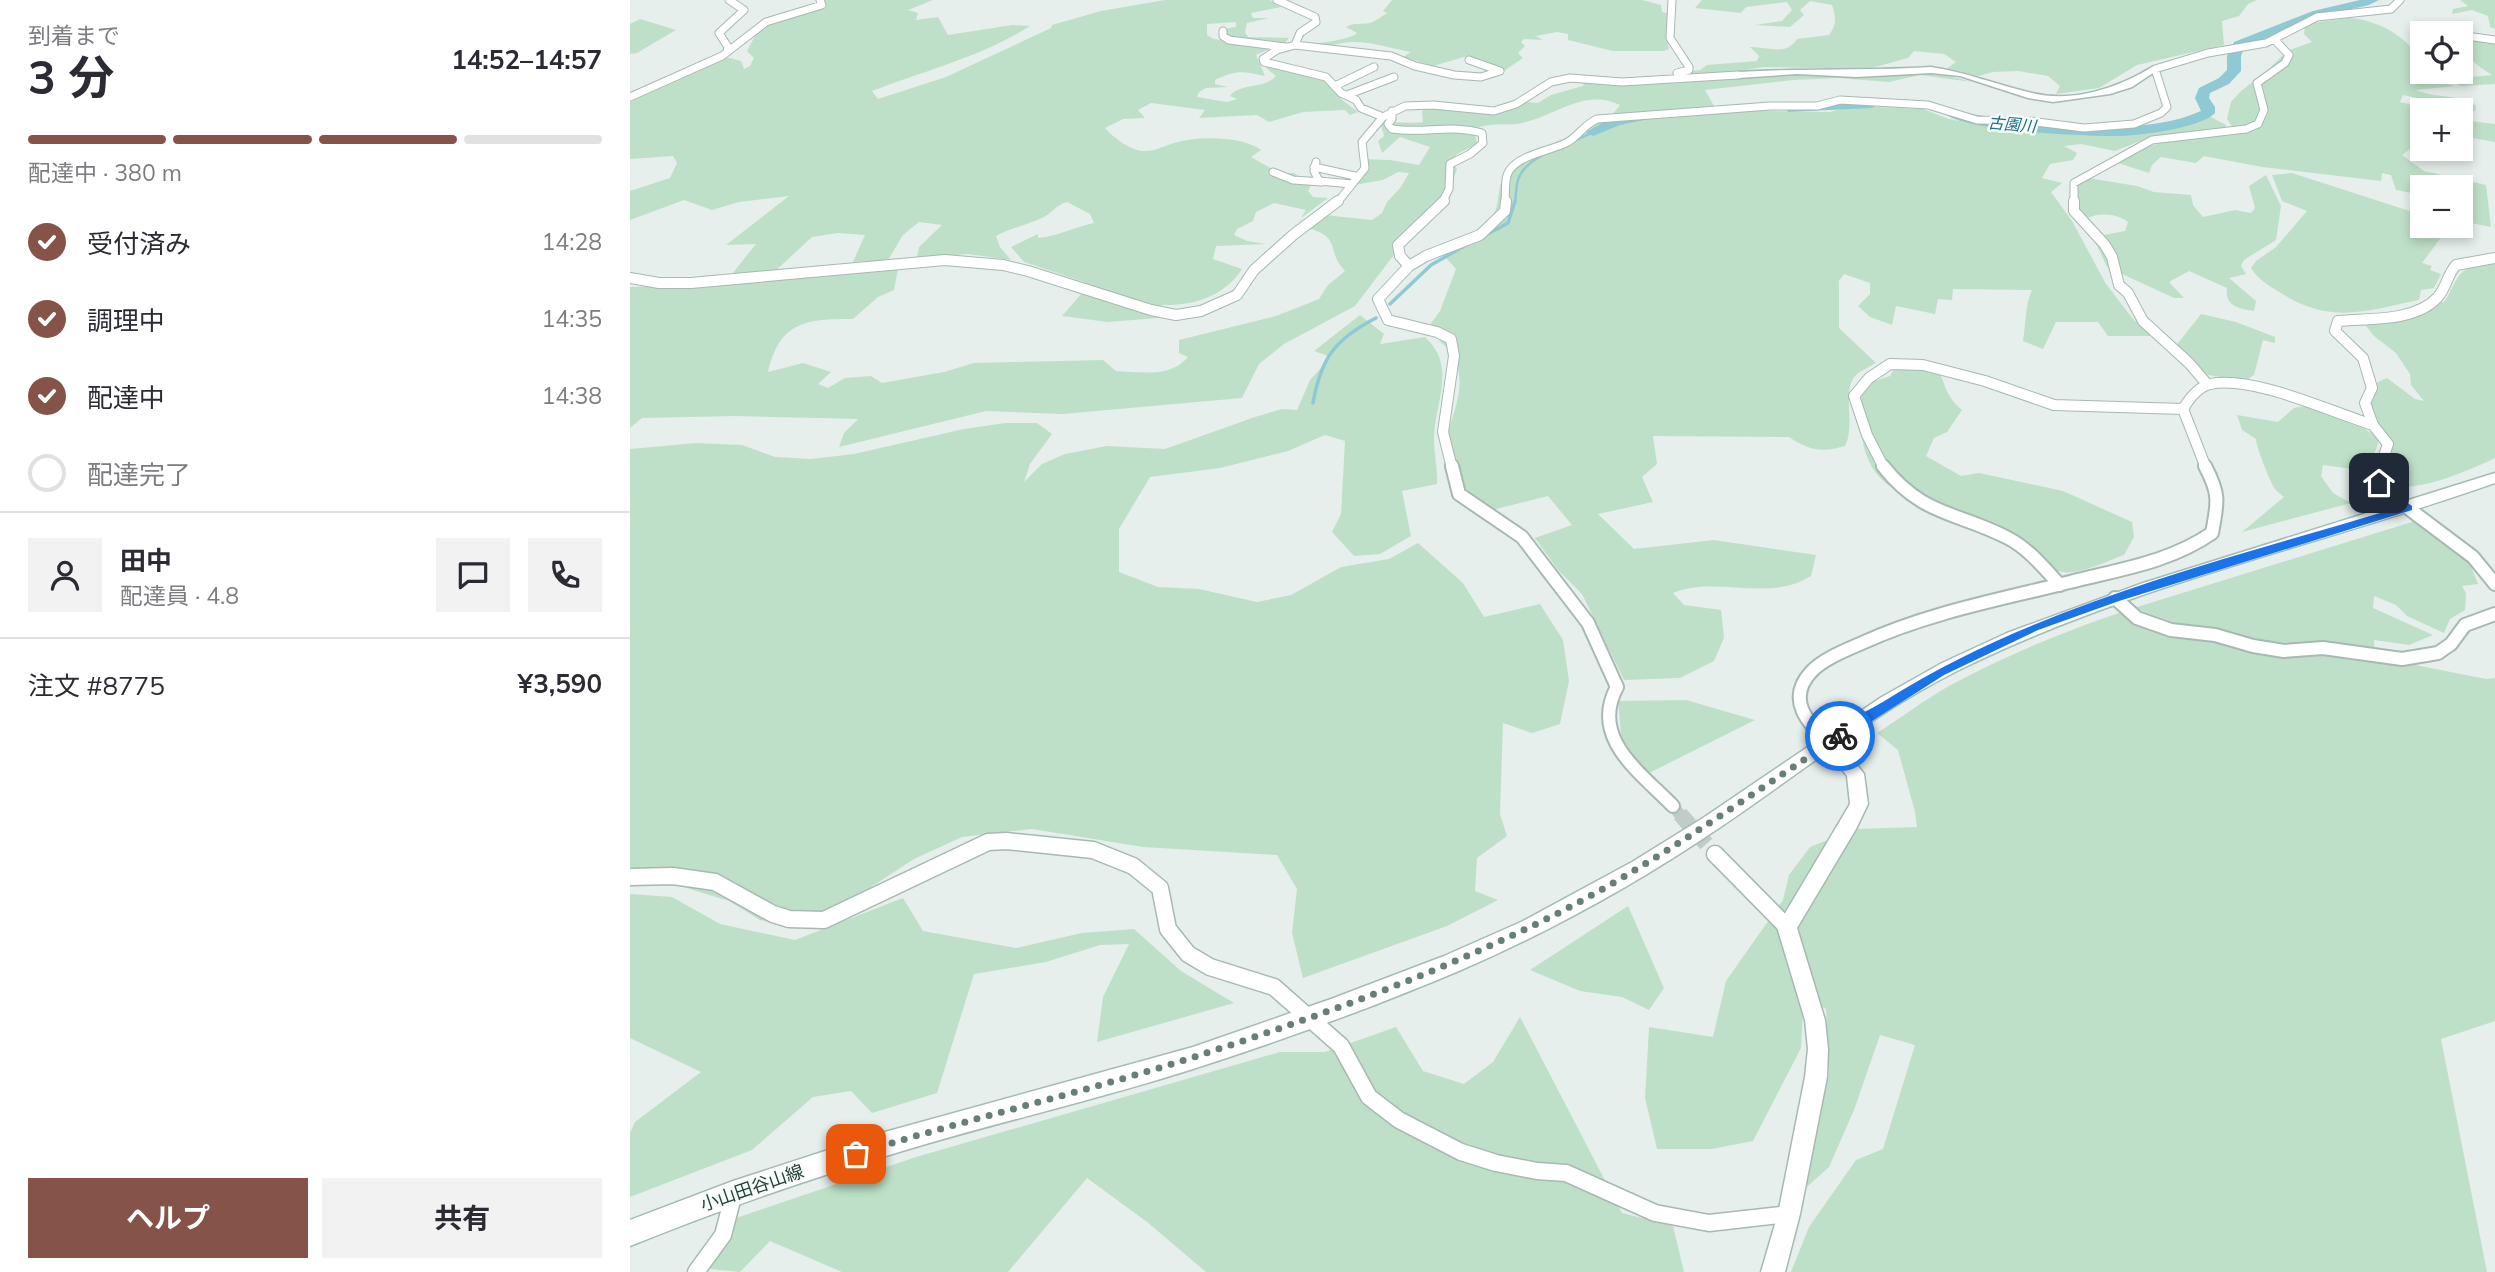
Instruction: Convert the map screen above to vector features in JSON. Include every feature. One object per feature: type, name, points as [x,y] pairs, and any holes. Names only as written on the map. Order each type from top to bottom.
[{"type":"main road","name":"小山田谷山線","points":[[630,1233],[734,1193],[904,1139],[1193,1058],[1415,978],[1502,940],[1578,902],[1693,834],[1912,688],[1981,651],[2034,627],[2115,598],[2409,508],[2495,478]]},
{"type":"street","points":[[727,52],[728,47],[719,33],[744,10],[729,0]]},
{"type":"street","points":[[630,97],[727,52],[766,22],[822,5],[820,0]]},
{"type":"street","points":[[1278,0],[1315,17],[1317,22],[1300,33],[1295,45]]},
{"type":"street","points":[[1640,80],[1645,76],[1689,70],[1670,38],[1671,22],[1668,10],[1672,0]]},
{"type":"street","points":[[630,278],[659,283],[691,283],[946,260],[977,262],[1028,271],[1126,303],[1176,314],[1201,311],[1237,295],[1254,270],[1271,253],[1335,205],[1365,168],[1361,154],[1362,142],[1383,117],[1392,111],[1416,104],[1494,110],[1516,104],[1551,82],[1570,78],[1622,82],[1797,71],[1856,74],[1931,70],[1961,74],[2031,96],[2053,99],[2107,92],[2129,85],[2155,69],[2275,40],[2317,18],[2355,11],[2395,8],[2396,0]]},
{"type":"street","points":[[1223,31],[1223,36],[1228,40],[1286,47]]},
{"type":"street","points":[[2473,37],[2495,40]]},
{"type":"street","points":[[2207,384],[2189,363],[2143,321],[2128,293],[2119,285],[2112,257],[2105,245],[2074,211],[2074,183],[2152,140],[2246,129],[2258,124],[2264,110],[2257,83],[2285,63],[2289,55],[2275,40]]},
{"type":"street","points":[[1383,117],[1361,108],[1356,100],[1320,75],[1264,62],[1263,59],[1286,47],[1309,44],[1333,51],[1361,51],[1395,57],[1432,70],[1475,78],[1492,77],[1500,71],[1469,60]]},
{"type":"street","points":[[1335,86],[1374,67]]},
{"type":"street","points":[[1673,806],[1621,751],[1610,733],[1608,706],[1617,687],[1588,623],[1522,537],[1459,494],[1443,432],[1454,356],[1451,339],[1441,332],[1407,328],[1388,320],[1378,299],[1409,265],[1424,255],[1486,231],[1505,211],[1507,173],[1515,164],[1564,144],[1580,135],[1581,129],[1597,119],[1770,106],[1817,106],[1840,100],[1928,105],[1991,122],[2029,121],[2084,128],[2114,127],[2134,124],[2161,113],[2166,107],[2155,69]]},
{"type":"street","points":[[1348,95],[1394,77]]},
{"type":"street","points":[[1392,111],[1392,119],[1388,124],[1396,130],[1462,126],[1482,133],[1483,143],[1479,148],[1450,164],[1452,174],[1446,201],[1398,245],[1401,256],[1409,265]]},
{"type":"street","points":[[1322,182],[1316,176],[1315,165],[1355,180]]},
{"type":"street","points":[[1273,172],[1293,180],[1355,180]]},
{"type":"street","points":[[2495,258],[2456,265],[2451,269],[2443,292],[2431,304],[2419,310],[2399,315],[2338,321],[2334,331],[2363,358],[2372,388],[2365,404],[2373,425],[2388,444],[2379,470],[2379,483],[2384,490],[2473,557],[2495,583]]},
{"type":"street","points":[[2060,585],[2020,545],[1999,533],[1944,514],[1900,488],[1870,445],[1854,396],[1869,378],[1890,364],[1923,365],[1985,381],[2054,405],[2183,409]]},
{"type":"street","points":[[1787,927],[1850,824],[1859,804],[1855,774],[1830,742],[1813,731],[1801,714],[1798,702],[1804,680],[1812,670],[1910,624],[2152,562],[2200,542],[2212,533],[2217,512],[2217,489],[2203,462],[2183,409],[2187,400],[2207,384],[2261,388],[2373,425]]},
{"type":"street","points":[[2115,598],[2137,618],[2171,630],[2215,635],[2253,646],[2284,651],[2323,649],[2402,659],[2438,653],[2451,644],[2465,625],[2495,614]]},
{"type":"street","points":[[630,877],[673,876],[715,882],[773,914],[789,919],[824,920],[988,842],[1006,841],[1093,850],[1133,866],[1160,888],[1168,929],[1188,954],[1210,967],[1274,987],[1341,1046],[1369,1097],[1399,1120],[1461,1152],[1496,1163],[1537,1171],[1566,1172],[1655,1213],[1709,1223],[1789,1214]]},
{"type":"street","points":[[1715,854],[1787,927],[1815,1020],[1818,1049],[1816,1077],[1789,1214],[1773,1272]]},
{"type":"street","points":[[696,1272],[723,1235],[734,1193]]},
{"type":"green space","points":[[818,0],[933,0],[908,10],[918,13],[916,20],[938,17],[948,35],[1012,25],[1030,26],[993,46],[872,91],[878,99],[946,77],[1051,28],[1052,25],[1101,11],[1165,0],[1270,0],[1281,7],[1251,13],[1253,18],[1269,18],[1247,23],[1245,32],[1248,37],[1289,38],[1285,43],[1226,37],[1223,29],[1236,27],[1236,22],[1207,24],[1207,35],[1214,39],[1274,47],[1256,55],[1265,76],[1244,72],[1229,74],[1215,80],[1215,84],[1228,87],[1206,88],[1199,92],[1197,97],[1227,102],[1237,99],[1230,96],[1240,89],[1265,83],[1276,76],[1265,67],[1275,66],[1305,71],[1333,84],[1342,89],[1341,99],[1358,112],[1350,115],[1345,110],[1303,112],[1269,122],[1257,115],[1199,118],[1205,110],[1151,103],[1138,110],[1145,118],[1123,119],[1105,128],[1124,144],[1141,151],[1198,139],[1221,138],[1244,142],[1261,150],[1251,157],[1279,173],[1294,173],[1311,185],[1308,191],[1313,197],[1328,198],[1301,218],[1306,210],[1274,203],[1256,212],[1253,221],[1237,229],[1234,235],[1247,241],[1266,244],[1216,246],[1213,259],[1242,269],[1235,278],[1207,298],[1185,304],[1162,305],[1159,318],[1108,322],[1062,316],[1083,292],[1084,282],[1024,262],[1011,247],[1038,234],[1038,238],[1045,237],[1094,223],[1090,214],[1067,202],[1044,217],[996,236],[1000,247],[1011,260],[968,254],[917,258],[919,247],[942,225],[919,222],[903,235],[888,260],[853,262],[865,235],[838,233],[812,237],[774,272],[732,274],[756,244],[726,245],[789,196],[739,202],[712,210],[684,200],[630,220],[630,191],[670,178],[677,163],[673,156],[630,159],[630,102],[726,57],[741,61],[744,69],[750,66],[754,58],[747,51],[755,36],[746,32],[780,19],[817,10]]},
{"type":"green space","points":[[1392,0],[1642,0],[1661,5],[1662,12],[1674,15],[1675,19],[1667,41],[1669,49],[1664,51],[1613,51],[1568,40],[1568,34],[1557,32],[1536,36],[1543,40],[1524,39],[1521,42],[1525,46],[1518,53],[1523,58],[1504,71],[1464,57],[1433,66],[1403,57],[1411,52],[1368,43],[1350,42],[1320,50],[1304,50],[1306,46],[1353,36],[1357,33],[1346,27],[1377,20],[1387,13],[1383,11]]},
{"type":"green space","points":[[1702,0],[2257,0],[2248,4],[2239,16],[2222,21],[2224,45],[2137,65],[2099,88],[2056,94],[2060,86],[2048,76],[2018,71],[1993,72],[1978,76],[1946,69],[1956,62],[1944,54],[1914,51],[1908,58],[1868,69],[1763,67],[1723,74],[1680,73],[1700,70],[1707,65],[1757,61],[1759,56],[1750,47],[1787,48],[1797,39],[1829,35],[1835,24],[1832,5],[1810,1],[1800,10],[1804,15],[1790,27],[1755,25],[1782,21],[1792,10],[1787,2],[1746,7],[1741,13],[1695,8]]},
{"type":"green space","points":[[2460,0],[2495,0],[2495,29],[2490,27],[2488,16],[2472,10],[2452,14],[2453,9],[2468,6]]},
{"type":"green space","points":[[2348,18],[2374,23],[2398,35],[2410,46],[2410,84],[2454,86],[2416,90],[2454,98],[2416,98],[2403,95],[2400,102],[2410,104],[2410,149],[2402,155],[2424,171],[2442,175],[2410,175],[2410,193],[2396,190],[2391,175],[2382,173],[2381,181],[2262,167],[2204,156],[2196,163],[2161,157],[2152,165],[2149,173],[2115,162],[2158,144],[2235,131],[2227,119],[2231,102],[2287,51],[2312,42],[2304,34],[2305,24]]},
{"type":"green space","points":[[640,19],[676,30],[637,53],[630,54],[630,24]]},
{"type":"green space","points":[[2473,35],[2495,38],[2495,84],[2461,86],[2456,84],[2473,84],[2473,77],[2492,75],[2473,60]]},
{"type":"green space","points":[[1783,72],[1934,72],[1972,82],[1920,75],[1889,82],[1839,78],[1793,80],[1705,90],[1714,106],[1613,114],[1620,105],[1607,101],[1582,101],[1534,120],[1480,127],[1474,130],[1477,144],[1457,154],[1451,161],[1457,169],[1445,201],[1406,239],[1355,306],[1284,344],[1259,364],[1242,398],[1063,414],[986,411],[839,447],[844,433],[858,419],[736,416],[642,418],[630,428],[630,287],[750,283],[899,264],[894,290],[878,297],[853,319],[809,322],[797,326],[780,342],[768,372],[803,363],[831,372],[818,384],[828,388],[845,378],[871,376],[882,383],[944,372],[974,363],[1103,360],[1116,371],[1164,371],[1181,364],[1188,357],[1179,353],[1179,340],[1276,316],[1319,299],[1328,285],[1345,271],[1339,264],[1330,240],[1308,228],[1325,215],[1372,220],[1382,213],[1409,173],[1398,172],[1383,180],[1354,185],[1363,159],[1419,165],[1430,147],[1400,137],[1382,153],[1378,141],[1384,136],[1381,125],[1423,122],[1422,112],[1425,107],[1507,109],[1526,102],[1538,103],[1551,95],[1583,86],[1584,83]]},
{"type":"green space","points":[[1851,106],[1923,109],[1949,119],[1981,125],[2033,124],[2093,130],[2199,122],[2209,116],[2226,125],[2225,130],[2145,139],[2115,151],[2081,144],[2064,146],[2077,153],[2073,160],[2050,164],[2042,178],[2062,183],[2051,192],[2072,221],[2106,284],[2133,319],[2153,336],[2108,336],[2098,322],[2056,322],[2043,349],[2023,341],[2032,290],[1953,289],[1952,300],[1938,299],[1935,314],[1896,306],[1892,325],[1870,317],[1858,306],[1870,294],[1870,283],[1844,274],[1839,281],[1839,328],[1876,363],[1858,373],[1852,382],[1849,429],[1845,446],[1816,449],[1789,437],[1653,436],[1657,464],[1642,477],[1653,502],[1598,514],[1634,549],[1714,540],[1816,555],[1811,576],[1794,584],[1777,588],[1690,588],[1673,593],[1684,605],[1721,610],[1724,638],[1714,661],[1680,678],[1624,680],[1582,594],[1558,570],[1535,538],[1572,525],[1548,496],[1488,511],[1462,484],[1442,453],[1457,401],[1459,371],[1454,358],[1443,344],[1426,330],[1440,311],[1456,269],[1440,251],[1475,235],[1489,223],[1497,205],[1501,182],[1508,169],[1598,120],[1707,110],[1830,112]]},
{"type":"green space","points":[[2473,121],[2495,124],[2495,142],[2473,138]]},
{"type":"green space","points":[[2292,173],[2410,211],[2410,238],[2441,238],[2422,263],[2432,266],[2430,270],[2441,274],[2434,288],[2421,290],[2419,300],[2346,313],[2313,308],[2276,290],[2251,268],[2256,261],[2276,247],[2307,211],[2282,201],[2272,175]]},
{"type":"green space","points":[[2266,175],[2281,206],[2276,240],[2244,260],[2241,266],[2246,274],[2229,278],[2256,301],[2254,311],[2234,306],[2228,299],[2227,288],[2189,271],[2169,282],[2184,298],[2174,298],[2107,267],[2093,237],[2125,231],[2128,222],[2119,217],[2103,215],[2088,218],[2085,225],[2068,206],[2072,186],[2088,178],[2137,186],[2154,192],[2191,195],[2193,205],[2203,217],[2235,210],[2251,213],[2255,208],[2249,186]]},
{"type":"green space","points":[[2473,182],[2486,185],[2491,227],[2473,223]]},
{"type":"green space","points":[[2495,263],[2495,458],[2454,476],[2422,485],[2392,486],[2380,482],[2389,455],[2361,400],[2378,382],[2387,378],[2415,399],[2424,401],[2411,385],[2410,374],[2396,353],[2374,336],[2363,322],[2417,306],[2444,302],[2463,272],[2473,267]]},
{"type":"green space","points":[[2201,314],[2236,322],[2275,337],[2275,343],[2263,340],[2254,375],[2245,381],[2208,375],[2175,347]]},
{"type":"green space","points":[[1360,315],[1384,334],[1380,344],[1425,337],[1435,349],[1440,361],[1442,386],[1434,440],[1437,484],[1402,491],[1411,536],[1380,554],[1354,556],[1332,532],[1341,514],[1345,441],[1325,435],[1288,451],[1220,468],[1150,477],[1119,529],[1119,572],[1158,587],[1199,589],[1257,602],[1291,595],[1341,567],[1389,559],[1418,543],[1463,583],[1484,617],[1540,604],[1563,640],[1569,681],[1560,724],[1532,733],[1503,723],[1500,814],[1507,836],[1477,858],[1475,891],[1498,900],[1447,926],[1303,978],[1292,933],[1297,889],[1277,855],[1143,847],[1032,829],[962,837],[914,859],[868,889],[793,927],[760,920],[729,901],[680,886],[630,883],[630,449],[696,443],[742,445],[775,457],[811,459],[854,454],[964,429],[1005,423],[1037,423],[1052,434],[1030,464],[1024,482],[1042,464],[1065,454],[1107,446],[1165,449],[1282,409],[1297,410],[1310,380],[1331,357],[1314,351]]},
{"type":"green space","points":[[1907,360],[1932,362],[1950,397],[1962,410],[1947,432],[1934,438],[1926,456],[1961,476],[1979,473],[2063,491],[2132,522],[2134,537],[2124,555],[2093,567],[2062,572],[2044,565],[2022,540],[2008,530],[1920,502],[1888,485],[1870,463],[1863,442],[1862,385],[1890,376],[1896,365]]},
{"type":"green space","points":[[2308,405],[2342,414],[2379,438],[2367,471],[2323,465],[2321,476],[2333,493],[2351,503],[2242,532],[2284,497],[2273,486],[2256,439],[2242,430],[2237,415],[2278,422],[2294,408]]},
{"type":"green space","points":[[2418,520],[2469,561],[2478,584],[2462,586],[2466,593],[2465,610],[2450,619],[2444,633],[2407,616],[2396,605],[2374,596],[2373,608],[2433,635],[2409,645],[2374,640],[2375,657],[2486,679],[2495,678],[2495,1021],[2441,1039],[2487,1272],[1791,1272],[1809,1227],[1856,1160],[1883,1149],[1915,1045],[1880,1035],[1854,1110],[1829,1167],[1798,1195],[1829,1075],[1826,1009],[1809,999],[1803,1011],[1801,1048],[1753,1141],[1712,1149],[1657,1149],[1645,1098],[1649,1027],[1713,1037],[1726,981],[1783,900],[1789,875],[1810,847],[1856,829],[1917,827],[1898,750],[1877,733],[1940,691],[1970,675],[2034,645],[2122,612],[2140,625],[2173,638],[2196,634],[2183,626],[2134,608]]},
{"type":"green space","points":[[1686,700],[1755,720],[1649,773],[1622,744],[1618,701]]},
{"type":"green space","points":[[630,894],[672,897],[720,924],[795,940],[903,898],[923,931],[1016,948],[1082,933],[1134,929],[1181,971],[1234,1003],[1097,1042],[1103,997],[1129,944],[1100,945],[1046,962],[974,974],[937,1093],[872,1113],[851,1091],[813,1097],[752,1150],[630,1197],[630,1133],[635,1122],[701,1072],[630,1038]]},
{"type":"green space","points":[[1628,906],[1664,988],[1649,1010],[1622,997],[1580,991],[1530,970]]},
{"type":"green space","points":[[1520,1017],[1622,1213],[1673,1226],[1684,1272],[1206,1272],[1147,1222],[1087,1178],[1008,1272],[842,1272],[770,1241],[740,1272],[710,1269],[733,1235],[736,1218],[916,1157],[1280,1052],[1325,1052],[1396,1027],[1423,1071],[1464,1084],[1493,1062]]},
{"type":"waterway","name":"古園川","points":[[1953,114],[1975,121],[2111,131],[2151,128],[2199,117],[2208,113],[2208,107],[2202,98],[2204,91],[2224,81],[2234,71],[2234,56],[2239,45],[2318,13],[2373,0]]},
{"type":"waterway","name":"古園川","points":[[1793,109],[1872,104]]},
{"type":"waterway","name":"古園川","points":[[1593,132],[1616,121],[1649,115]]},
{"type":"waterway","points":[[1515,203],[1522,171],[1539,157],[1593,132]]},
{"type":"waterway","points":[[1484,236],[1508,223],[1515,201]]},
{"type":"waterway","points":[[1390,304],[1431,265],[1466,245]]},
{"type":"waterway","points":[[1313,403],[1320,374],[1332,352],[1350,334],[1376,318]]},
{"type":"tunnel","points":[[1673,806],[1681,816]]},
{"type":"tunnel","points":[[1680,814],[1715,854]]},
{"type":"way so far","points":[[856,1154],[1193,1058],[1415,978],[1534,925],[1578,902],[1704,827],[1840,736]]},
{"type":"route","points":[[1840,736],[1940,672],[2034,627],[2115,598],[2409,508],[2384,490],[2379,483]]}]
